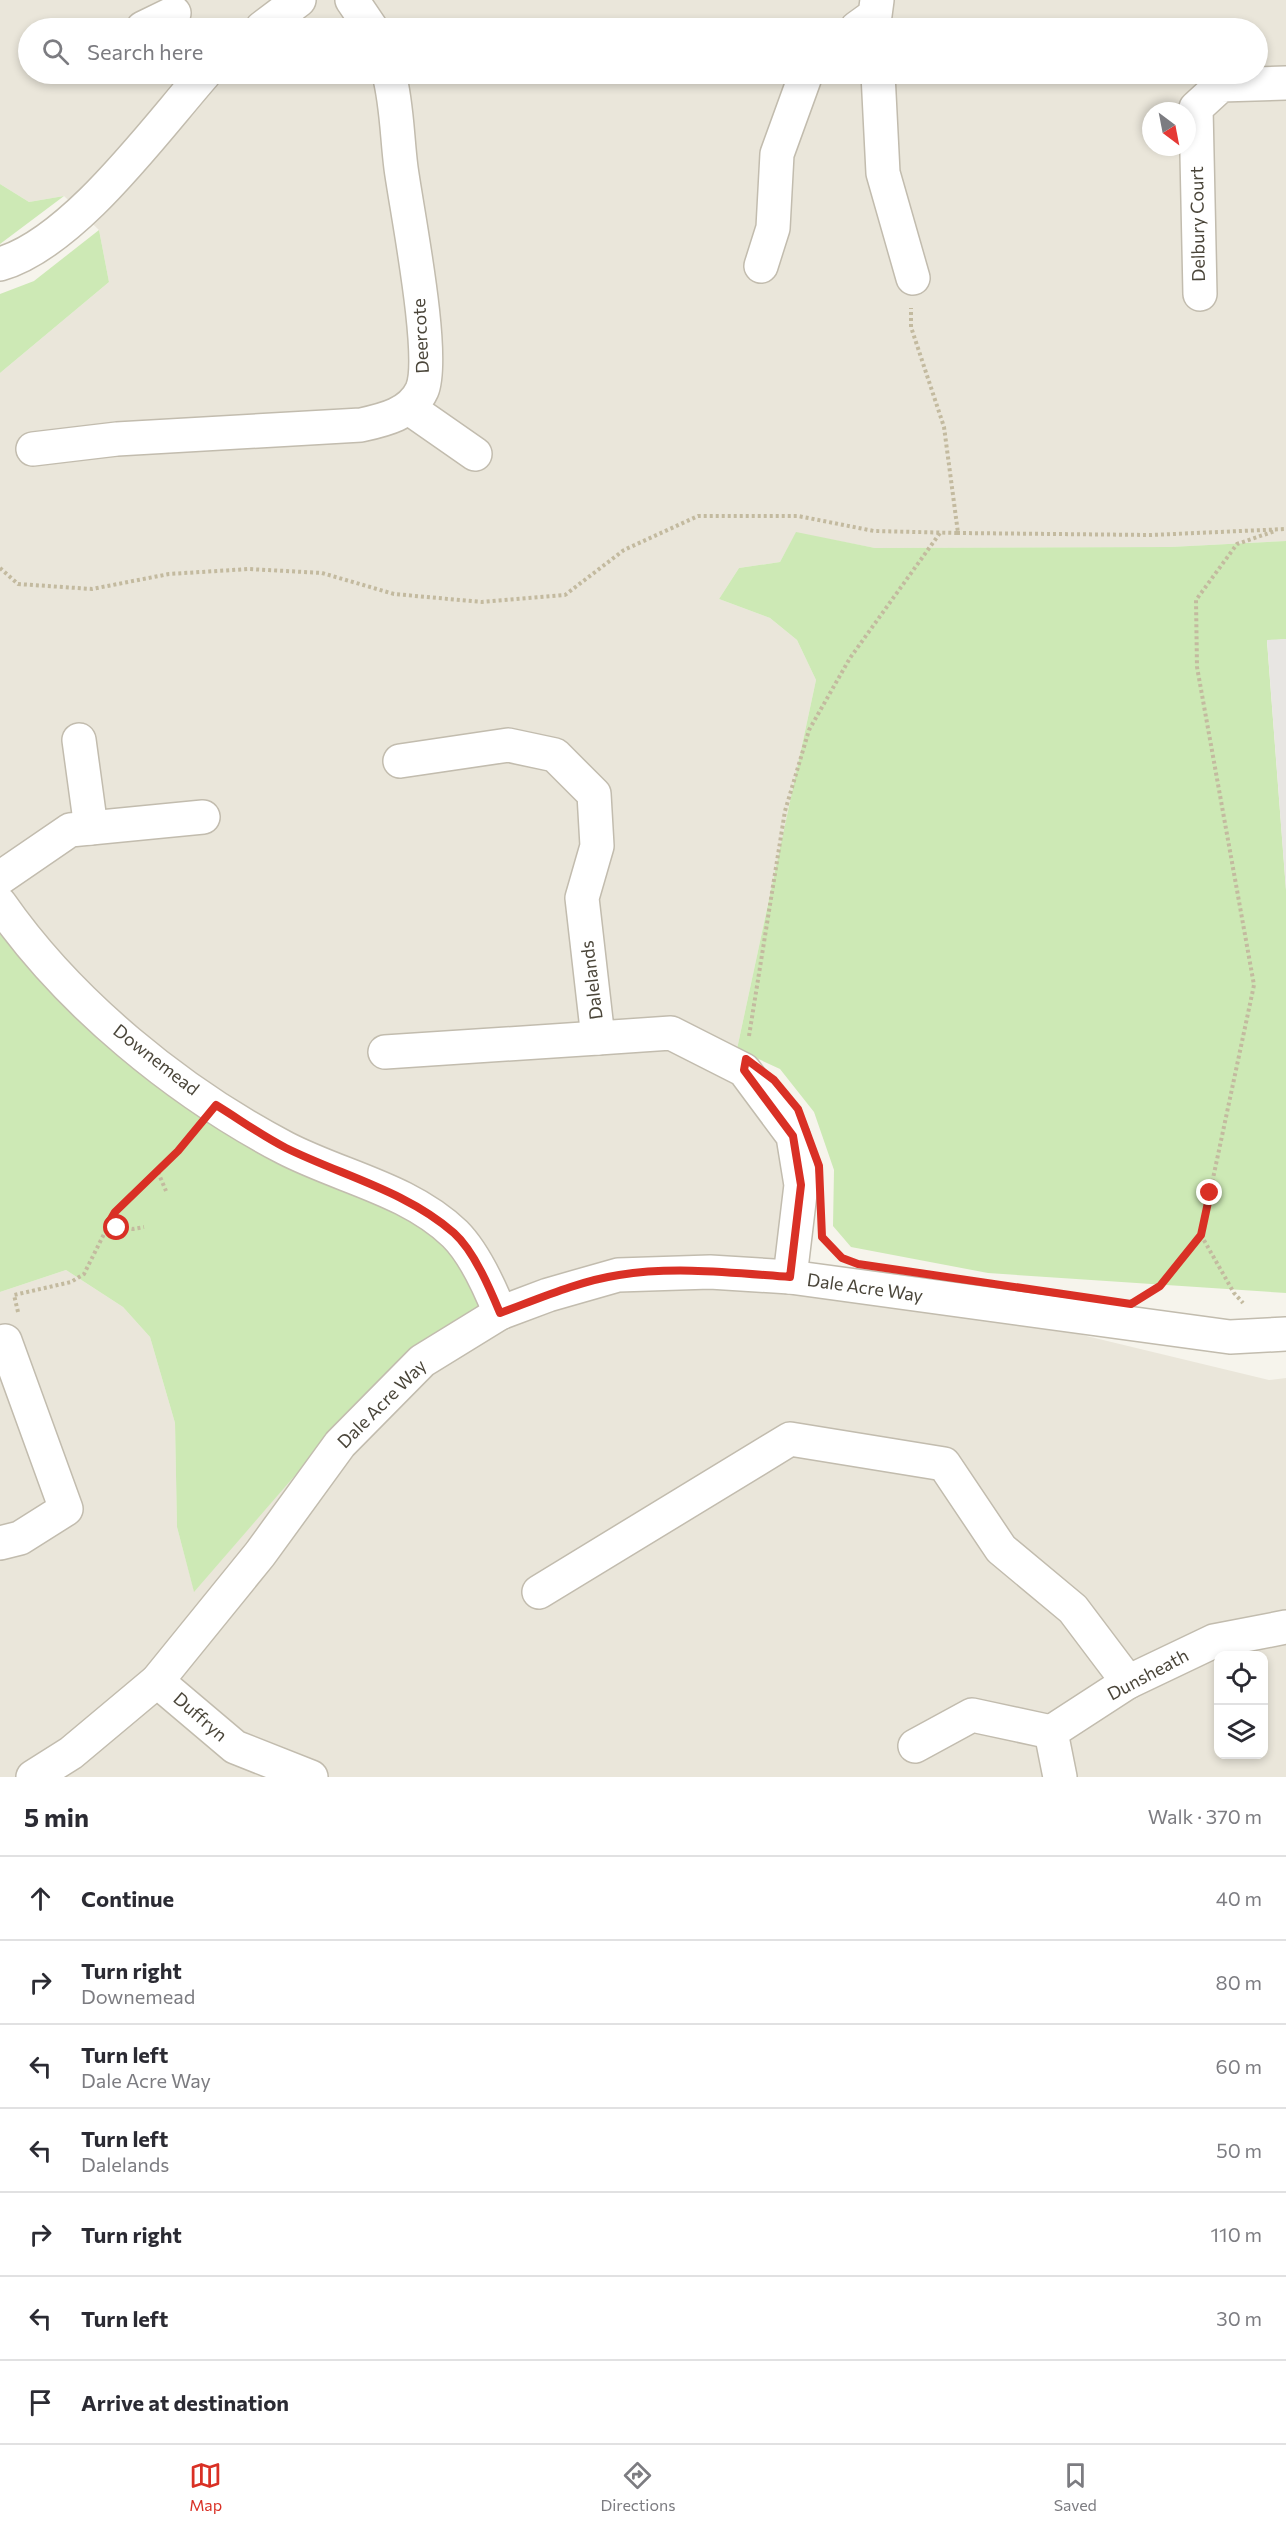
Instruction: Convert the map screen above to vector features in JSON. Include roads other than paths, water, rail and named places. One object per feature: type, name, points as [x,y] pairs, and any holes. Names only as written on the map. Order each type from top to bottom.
[{"type":"street","points":[[275,18],[299,0]]},
{"type":"street","points":[[352,0],[365,18]]},
{"type":"street","name":"Delbury Court","points":[[1268,84],[1286,83]]},
{"type":"street","points":[[0,264],[21,258],[92,203],[195,84]]},
{"type":"street","name":"Deercote","points":[[390,84],[419,291],[426,368],[422,390],[409,408]]},
{"type":"street","points":[[761,266],[773,228],[777,154],[802,84]]},
{"type":"street","points":[[879,84],[883,173],[913,278]]},
{"type":"street","name":"Delbury Court","points":[[1200,294],[1196,108],[1221,85],[1254,84]]},
{"type":"street","points":[[33,449],[117,439],[362,425],[386,419],[409,408],[475,454]]},
{"type":"street","points":[[79,740],[91,828]]},
{"type":"street","name":"Dalelands","points":[[400,761],[508,745],[555,755],[594,794],[597,846],[582,898],[598,1038],[671,1033],[744,1070],[793,1136],[801,1185],[790,1277]]},
{"type":"street","points":[[0,878],[70,830],[203,817]]},
{"type":"street","name":"Downemead","points":[[0,904],[21,935],[64,984],[152,1062],[285,1148],[374,1185],[427,1212],[456,1235],[487,1281],[500,1313]]},
{"type":"street","points":[[385,1052],[598,1038]]},
{"type":"street","name":"Dale Acre Way","points":[[33,1777],[71,1753],[157,1681],[260,1554],[340,1444],[422,1361],[500,1313],[548,1295],[618,1275],[710,1272],[790,1277],[1230,1337],[1286,1334]]},
{"type":"street","points":[[0,1543],[20,1538],[66,1509],[5,1341]]},
{"type":"street","points":[[539,1592],[790,1439],[944,1464],[1001,1549],[1073,1609],[1128,1682]]},
{"type":"street","name":"Dunsheath","points":[[1051,1732],[1128,1682],[1214,1641],[1286,1627]]},
{"type":"street","name":"Duffryn","points":[[157,1681],[235,1748],[311,1777]]},
{"type":"street","points":[[915,1746],[972,1715],[1051,1732],[1060,1777]]}]
